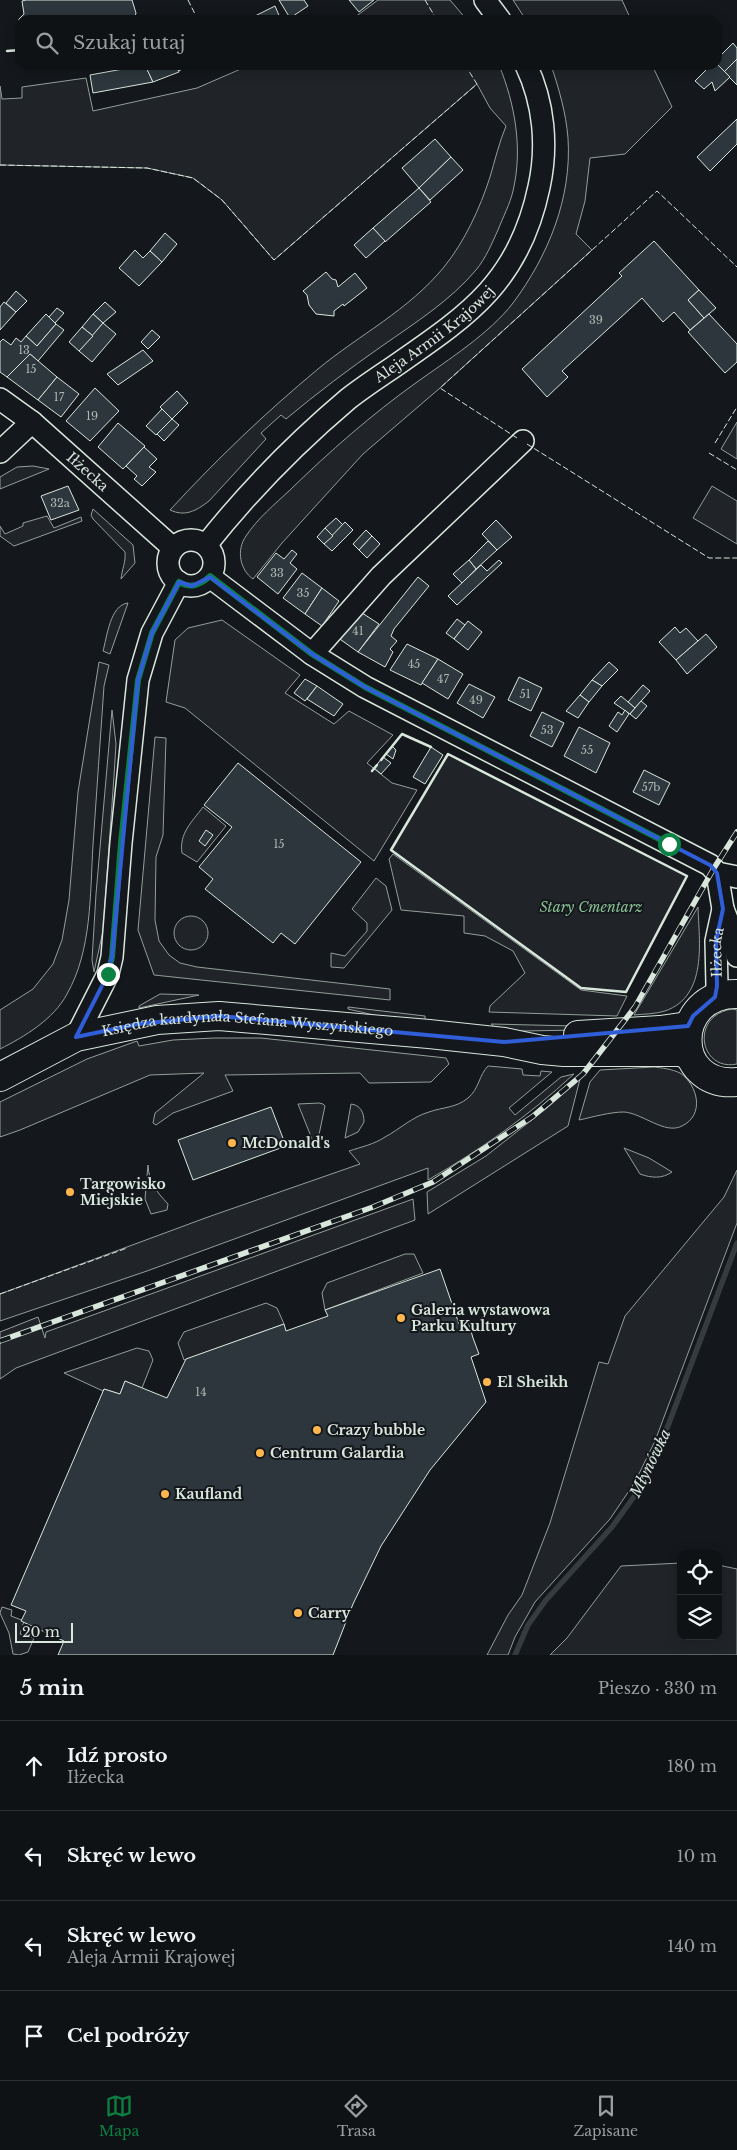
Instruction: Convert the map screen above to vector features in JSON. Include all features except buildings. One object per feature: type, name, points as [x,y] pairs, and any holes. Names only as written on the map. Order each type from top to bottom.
[{"type":"main road","points":[[726,996],[704,1004],[693,1016],[688,1026],[689,1055],[702,1073],[716,1080],[737,1082]]},
{"type":"main road","name":"Księdza kardynała Stefana Wyszyńskiego","points":[[0,1077],[76,1037],[157,1020],[219,1016],[504,1042],[542,1050],[564,1052],[680,1052],[689,1055]]},
{"type":"main road","name":"Księdza kardynała Stefana Wyszyńskiego","points":[[504,1042],[544,1036],[601,1035],[688,1026]]},
{"type":"street","points":[[485,0],[496,15]]},
{"type":"street","name":"Aleja Armii Krajowej","points":[[206,545],[233,511],[304,437],[350,397],[465,315],[495,286],[507,270],[527,234],[537,198],[544,151],[542,118],[528,70]]},
{"type":"street","name":"Iłżecka","points":[[3,405],[32,422],[173,548]]},
{"type":"street","points":[[0,452],[32,422]]},
{"type":"street","points":[[312,654],[381,576],[523,441]]},
{"type":"street","points":[[190,540],[206,545],[214,557],[214,567],[210,576],[202,583],[192,586],[179,582],[169,569],[169,558],[173,548],[180,543],[190,540]]},
{"type":"street","name":"Iłżecka","points":[[210,576],[312,654],[365,687],[727,875],[716,941],[717,986],[726,996]]},
{"type":"street","points":[[76,1037],[108,974],[112,957],[138,680],[152,633],[179,582]]},
{"type":"street","name":"Iłżecka","points":[[723,908],[735,939],[737,956]]},
{"type":"highlighted area","points":[[210,577],[312,654],[365,687],[710,865],[717,873],[723,909],[716,941],[717,986],[715,997],[693,1016],[688,1026],[504,1042],[219,1016],[138,1024],[76,1037],[108,974],[112,957],[138,680],[152,633],[179,582],[192,586]]},
{"type":"green space","points":[[378,0],[450,0],[463,15],[358,15]]},
{"type":"green space","points":[[513,0],[622,0],[629,15],[523,15]]},
{"type":"green space","points":[[238,70],[501,70],[516,127],[517,159],[513,191],[498,230],[480,265],[466,281],[432,311],[345,372],[286,419],[281,415],[261,433],[266,439],[209,501],[200,508],[181,513],[170,510],[260,420],[318,369],[400,309],[444,267],[459,246],[477,212],[506,126],[490,108],[477,84],[274,260],[222,200],[193,178],[147,168],[0,165],[0,86],[2,99],[22,98],[22,87],[86,78],[93,111],[197,88]]},
{"type":"green space","points":[[552,70],[654,70],[672,107],[625,154],[590,158],[585,201],[576,234],[592,250],[440,388],[363,454],[282,543],[253,579],[242,565],[241,547],[246,536],[266,512],[367,420],[468,346],[493,325],[526,285],[547,246],[562,204],[566,182],[568,138],[566,119]]},
{"type":"green space","points":[[737,422],[737,459],[721,449]]},
{"type":"green space","points":[[33,466],[49,469],[0,489],[0,477],[17,467]]},
{"type":"green space","points":[[712,486],[737,501],[737,544],[693,518]]},
{"type":"green space","points":[[93,509],[133,545],[135,563],[121,579],[125,552],[93,519],[91,515]]},
{"type":"green space","points":[[47,516],[54,528],[81,517],[82,521],[14,546],[0,536],[0,526],[5,534],[23,526],[23,523]]},
{"type":"green space","points":[[128,603],[110,654],[103,651],[113,615],[122,605]]},
{"type":"green space","points":[[222,620],[300,675],[285,693],[334,724],[349,711],[393,735],[367,763],[392,783],[417,790],[374,861],[185,708],[166,702],[175,640],[188,628]]},
{"type":"green space","points":[[99,662],[109,665],[104,686],[90,902],[81,959],[67,994],[54,1011],[38,1026],[0,1049],[0,1010],[33,989],[53,964],[62,940],[69,900],[78,792]]},
{"type":"green space","points":[[112,710],[116,744],[114,776],[103,931],[94,972],[92,960],[96,894]]},
{"type":"green space","points":[[155,737],[166,738],[163,835],[156,857],[155,920],[159,941],[169,955],[180,963],[197,967],[390,989],[390,1000],[154,975],[138,930]]},
{"type":"green space","name":"Stary Cmentarz","points":[[448,754],[687,876],[626,992],[581,988],[391,850]]},
{"type":"green space","points":[[203,807],[226,826],[197,862],[182,853],[182,839],[187,828]]},
{"type":"green space","points":[[393,854],[581,990],[627,996],[617,1016],[489,1012],[490,1006],[525,973],[513,951],[485,936],[464,933],[464,916],[401,910],[389,859]]},
{"type":"green space","points":[[376,878],[386,886],[392,910],[344,968],[331,967],[331,953],[345,956],[367,931],[367,923],[352,909]]},
{"type":"green space","points":[[698,907],[698,966],[695,980],[688,993],[679,1004],[665,1011],[634,1015]]},
{"type":"green space","points":[[191,916],[203,921],[208,933],[203,945],[191,950],[179,945],[174,933],[179,921]]},
{"type":"green space","points":[[160,994],[199,995],[139,1008],[139,1006]]},
{"type":"green space","points":[[348,1007],[425,1016],[425,1024],[404,1022],[348,1009]]},
{"type":"green space","points":[[732,1009],[737,1010],[737,1064],[724,1064],[715,1060],[708,1052],[704,1042],[705,1032],[709,1022],[718,1014]]},
{"type":"green space","points":[[491,1024],[615,1027],[522,1031],[498,1030]]},
{"type":"green space","points":[[261,1038],[446,1058],[449,1064],[431,1082],[369,1083],[360,1073],[225,1075],[233,1091],[173,1113],[156,1125],[153,1123],[155,1113],[204,1073],[150,1075],[0,1137],[0,1102],[87,1059],[137,1041],[139,1046],[173,1040]]},
{"type":"green space","points":[[488,1066],[522,1069],[523,1075],[540,1076],[541,1071],[552,1072],[509,1108],[515,1115],[561,1077],[574,1074],[504,1131],[428,1180],[428,1168],[147,1271],[0,1321],[0,1294],[208,1217],[360,1164],[349,1151],[377,1142],[423,1114],[454,1106],[468,1098]]},
{"type":"green space","points":[[654,1067],[680,1073],[686,1078],[695,1092],[696,1108],[694,1115],[682,1126],[668,1128],[624,1112],[579,1120],[590,1082],[600,1070]]},
{"type":"green space","points":[[580,1079],[568,1126],[428,1214],[427,1192],[486,1156],[547,1108]]},
{"type":"green space","points":[[319,1103],[325,1106],[316,1149],[298,1104]]},
{"type":"green space","points":[[351,1104],[361,1110],[364,1122],[358,1132],[345,1138]]},
{"type":"green space","points":[[624,1148],[649,1158],[672,1172],[656,1177],[640,1174]]},
{"type":"green space","points":[[148,1165],[154,1186],[168,1204],[167,1210],[151,1214],[145,1199]]},
{"type":"green space","points":[[737,1170],[737,1223],[655,1441],[635,1482],[610,1519],[535,1602],[515,1637],[508,1655],[487,1655],[508,1615],[522,1595],[550,1523],[599,1362],[608,1364],[625,1316],[724,1197]]},
{"type":"green space","points":[[413,1199],[415,1220],[16,1368],[0,1379],[0,1332],[38,1317],[45,1338],[46,1332]]},
{"type":"green space","points":[[405,1254],[414,1254],[423,1273],[325,1310],[322,1293],[327,1283]]},
{"type":"green space","points":[[266,1303],[277,1308],[284,1324],[184,1360],[178,1343],[184,1332]]},
{"type":"green space","points":[[137,1348],[149,1351],[153,1360],[142,1388],[125,1381],[120,1394],[104,1389],[103,1391],[64,1373]]},
{"type":"green space","points":[[677,1563],[677,1640],[722,1640],[722,1566],[737,1569],[737,1655],[550,1655],[567,1638],[621,1566]]},
{"type":"green space","points":[[2,1607],[12,1610],[11,1616],[24,1621],[20,1634],[34,1638],[28,1652],[19,1655],[13,1654],[9,1633],[0,1613]]},
{"type":"waterway","name":"Młynówka","points":[[515,1655],[528,1625],[546,1600],[612,1527],[638,1491],[660,1447],[737,1243]]},
{"type":"railway","points":[[0,1341],[373,1207],[433,1182],[532,1117],[583,1074],[635,1007],[714,868],[737,832]]},
{"type":"fence","points":[[188,0],[196,15]]},
{"type":"fence","points":[[425,0],[434,15]]},
{"type":"fence","points":[[0,165],[147,168],[193,178],[222,200],[274,260],[477,84],[468,70]]},
{"type":"fence","points":[[517,438],[440,388],[657,191],[737,267]]},
{"type":"fence","points":[[715,443],[737,407]]},
{"type":"fence","points":[[527,444],[709,558],[737,558]]},
{"type":"fence","points":[[709,453],[737,470]]},
{"type":"fence","points":[[0,1294],[127,1248]]},
{"type":"wall","points":[[7,51],[15,50]]},
{"type":"wall","points":[[381,760],[402,734],[431,747]]},
{"type":"wall","points":[[448,754],[687,876],[626,992],[581,988],[391,850],[448,754]]},
{"type":"wall","points":[[372,771],[377,765]]},
{"type":"place","name":"McDonald's","points":[[232,1143]]},
{"type":"place","name":"Targowisko Miejskie","points":[[70,1192]]},
{"type":"place","name":"Galeria wystawowa Parku Kultury","points":[[401,1318]]},
{"type":"place","name":"El Sheikh","points":[[487,1382]]},
{"type":"place","name":"Crazy bubble","points":[[317,1430]]},
{"type":"place","name":"Centrum Galardia","points":[[260,1453]]},
{"type":"place","name":"Kaufland","points":[[165,1494]]},
{"type":"place","name":"Carry","points":[[298,1613]]},
{"type":"route","points":[[108,974],[112,957],[121,843],[138,680],[152,633],[179,582],[192,586],[202,583],[210,576],[312,654],[365,687],[669,844]]}]
